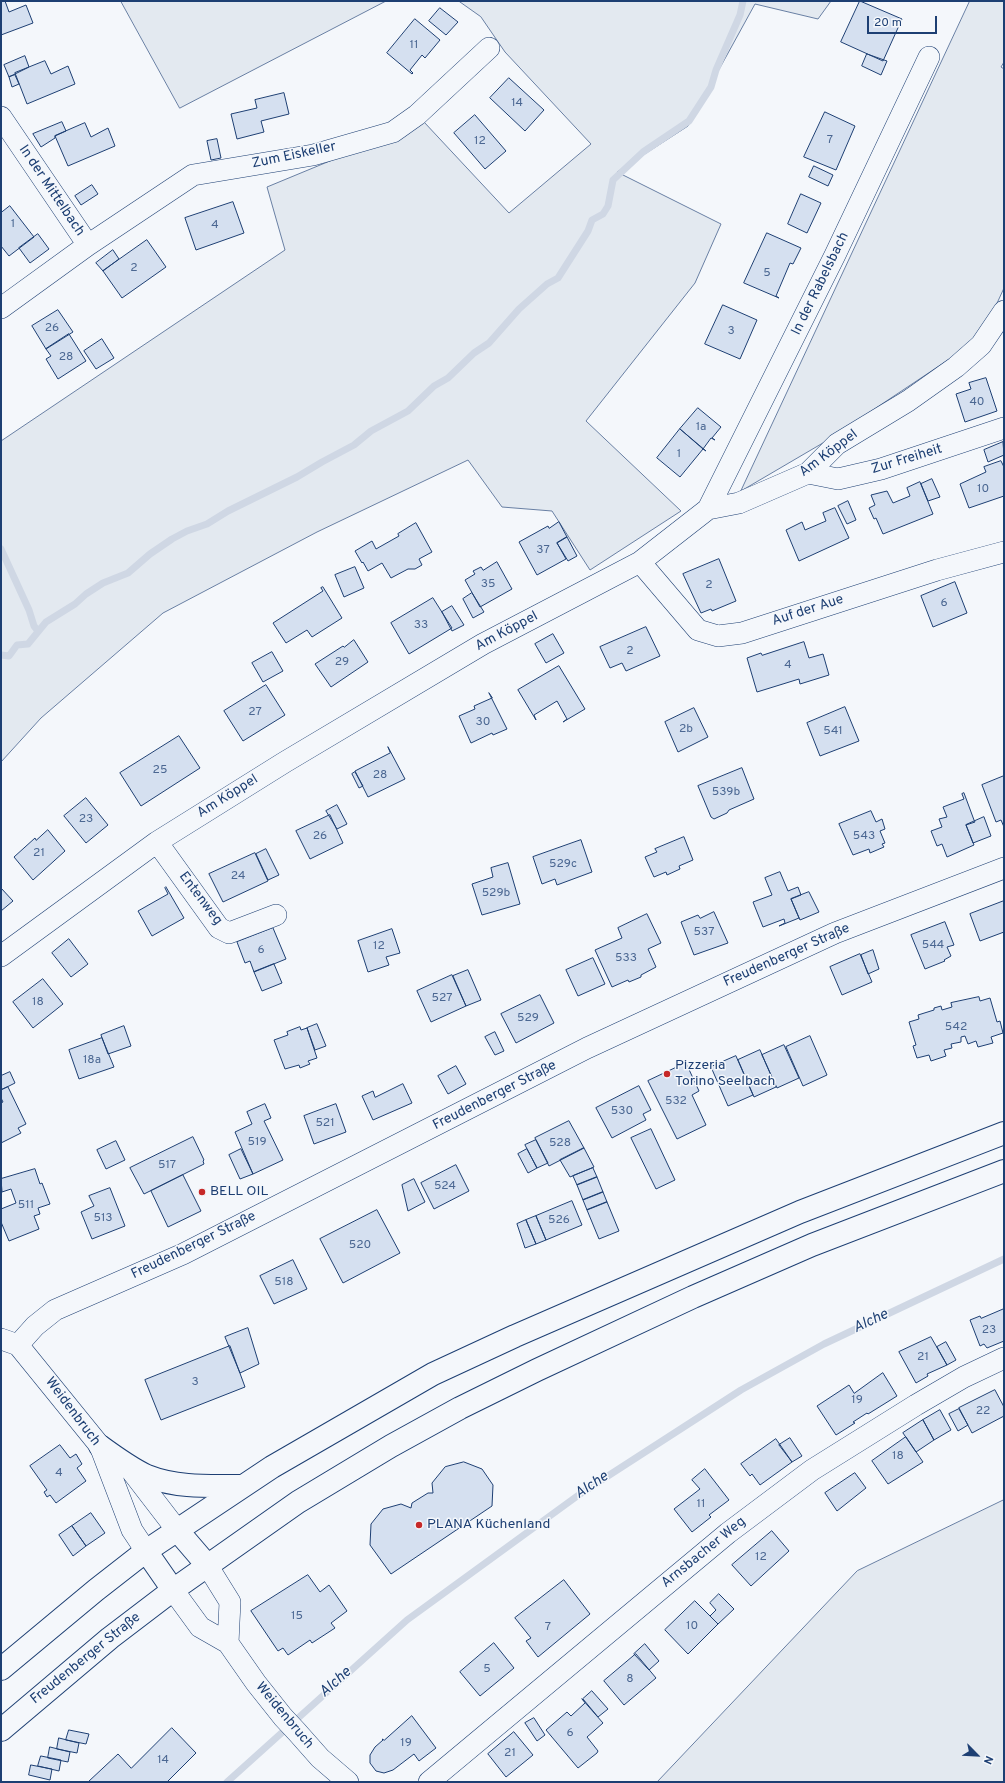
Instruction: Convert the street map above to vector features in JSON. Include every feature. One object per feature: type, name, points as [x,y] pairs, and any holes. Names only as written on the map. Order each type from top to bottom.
[{"type":"main road","points":[[1,1669],[90,1595],[146,1551],[241,1486],[433,1374],[515,1336],[800,1212],[1004,1133]]},
{"type":"main road","name":"Freudenberger Straße","points":[[1,1730],[99,1647],[207,1565],[298,1502],[391,1446],[460,1408],[537,1370],[693,1297],[812,1245],[1004,1171]]},
{"type":"main road","points":[[100,1446],[128,1465],[148,1476],[188,1486],[241,1486]]},
{"type":"main road","points":[[177,1530],[207,1565]]},
{"type":"main road","points":[[146,1551],[173,1590]]},
{"type":"street","name":"Zum Eiskeller","points":[[1,308],[88,245],[193,175],[313,155],[393,132],[417,115],[489,48]]},
{"type":"street","name":"In der Rabelsbach","points":[[708,509],[835,255],[929,57]]},
{"type":"street","name":"In der Mittelbach","points":[[1,116],[88,245]]},
{"type":"street","name":"Am Köppel","points":[[1,956],[158,842],[285,762],[483,644],[640,562],[708,509],[739,503],[808,473],[837,444],[908,400],[956,367],[982,345],[1004,310]]},
{"type":"street","name":"Zur Freiheit","points":[[808,473],[838,478],[881,469],[1004,428]]},
{"type":"street","name":"Auf der Aue","points":[[640,562],[698,630],[718,636],[742,633],[937,570],[1004,552]]},
{"type":"street","name":"Entenweg","points":[[158,842],[219,928],[229,933],[276,915]]},
{"type":"street","name":"Freudenberger Straße","points":[[10,1342],[55,1310],[183,1254],[587,1048],[835,933],[1004,868]]},
{"type":"street","name":"Weidenbruch","points":[[10,1342],[100,1446],[128,1519],[146,1551]]},
{"type":"street","name":"Arnsbacher Weg","points":[[429,1782],[728,1533],[812,1470],[923,1401],[1004,1358]]},
{"type":"street","points":[[128,1465],[177,1530]]},
{"type":"street","points":[[207,1565],[230,1602],[228,1642]]},
{"type":"street","name":"Weidenbruch","points":[[173,1590],[200,1627],[228,1642],[256,1684],[283,1717],[320,1758],[348,1782]]},
{"type":"shaded area","points":[[121,1],[386,1],[180,108]]},
{"type":"shaded area","points":[[459,1],[831,1],[818,19],[755,4],[688,126],[617,172],[721,224],[695,283],[586,421],[681,511],[590,570],[552,511],[502,507],[468,460],[317,532],[163,613],[41,718],[1,762],[1,441],[285,250],[267,187],[424,122],[509,213],[591,144],[505,52],[481,17]]},
{"type":"shaded area","points":[[970,1],[1004,1],[1004,62],[1001,67],[1004,69],[1004,288],[981,338],[828,440],[741,491]]},
{"type":"shaded area","points":[[1004,1500],[1004,1782],[657,1782],[857,1571]]},
{"type":"building","points":[[1,1],[5,1],[9,12],[26,5],[33,23],[1,35]]},
{"type":"building","points":[[860,1],[902,19],[883,61],[841,42]]},
{"type":"building","points":[[440,8],[458,22],[446,35],[429,21]]},
{"type":"building","points":[[415,19],[440,40],[425,58],[422,55],[410,70],[413,73],[412,74],[387,53]]},
{"type":"building","points":[[867,54],[887,61],[881,75],[862,66]]},
{"type":"building","points":[[25,56],[29,67],[9,77],[4,65]]},
{"type":"building","points":[[45,61],[51,74],[68,66],[75,84],[27,104],[15,73]]},
{"type":"building","points":[[15,75],[19,84],[12,87],[9,77]]},
{"type":"building","points":[[509,78],[544,110],[525,131],[490,98]]},
{"type":"building","points":[[284,93],[289,114],[261,121],[264,132],[237,139],[231,114],[257,108],[255,100]]},
{"type":"building","points":[[825,112],[855,126],[836,170],[804,157]]},
{"type":"building","points":[[475,115],[506,151],[485,169],[454,133]]},
{"type":"building","points":[[62,122],[66,131],[55,136],[55,138],[41,147],[33,134]]},
{"type":"building","points":[[85,123],[91,137],[108,128],[115,146],[68,166],[55,136]]},
{"type":"building","points":[[217,139],[221,158],[211,160],[207,141]]},
{"type":"building","points":[[814,166],[833,175],[828,186],[809,177]]},
{"type":"building","points":[[92,185],[98,194],[81,205],[75,196]]},
{"type":"building","points":[[801,194],[821,203],[807,233],[788,224]]},
{"type":"building","points":[[233,202],[244,233],[196,250],[185,218]]},
{"type":"building","points":[[10,206],[34,237],[9,256],[1,246],[1,213]]},
{"type":"building","points":[[767,233],[801,248],[793,264],[790,263],[776,296],[779,298],[744,283]]},
{"type":"building","points":[[38,234],[49,249],[30,263],[19,248]]},
{"type":"building","points":[[147,240],[166,267],[122,298],[103,271]]},
{"type":"building","points":[[113,250],[119,259],[103,271],[96,263]]},
{"type":"building","points":[[723,305],[757,320],[740,359],[705,344]]},
{"type":"building","points":[[58,310],[73,332],[46,349],[32,326]]},
{"type":"building","points":[[69,334],[86,361],[58,379],[46,359],[51,356],[46,349]]},
{"type":"building","points":[[102,339],[114,358],[96,369],[84,351]]},
{"type":"building","points":[[986,378],[997,411],[965,422],[956,394],[971,389],[969,383]]},
{"type":"building","points":[[698,408],[721,427],[712,438],[715,440],[711,438],[703,449],[680,429]]},
{"type":"building","points":[[680,429],[706,451],[703,449],[680,477],[657,458]]},
{"type":"building","points":[[1003,442],[1004,455],[988,462],[984,450]]},
{"type":"building","points":[[1001,461],[1004,467],[1004,496],[969,508],[960,484],[986,472],[984,467]]},
{"type":"building","points":[[932,479],[940,497],[928,501],[921,484]]},
{"type":"building","points":[[920,482],[933,514],[883,534],[876,518],[874,519],[869,508],[875,505],[871,495],[887,491],[893,503],[910,496],[907,488]]},
{"type":"building","points":[[848,501],[856,520],[847,524],[838,506]]},
{"type":"building","points":[[835,508],[849,538],[799,561],[786,530],[802,522],[805,530],[826,521],[823,513]]},
{"type":"building","points":[[559,522],[567,537],[557,543],[566,559],[537,575],[519,542],[548,526],[549,528]]},
{"type":"building","points":[[416,523],[432,552],[419,559],[422,565],[415,569],[408,569],[391,578],[382,563],[368,571],[355,551],[372,541],[376,549],[399,536],[398,534]]},
{"type":"building","points":[[567,537],[577,556],[568,561],[557,543]]},
{"type":"building","points":[[719,559],[736,601],[712,611],[711,609],[701,613],[683,574]]},
{"type":"building","points":[[497,562],[512,589],[480,607],[465,580],[475,574],[473,571],[481,567],[483,570]]},
{"type":"building","points":[[355,567],[364,588],[344,597],[335,575]]},
{"type":"building","points":[[955,582],[967,613],[933,627],[921,596]]},
{"type":"building","points":[[323,587],[342,618],[312,637],[307,630],[286,643],[273,623],[323,591],[321,588]]},
{"type":"building","points":[[472,593],[484,612],[473,618],[463,599]]},
{"type":"building","points":[[433,598],[452,628],[409,654],[391,623]]},
{"type":"building","points":[[452,606],[464,625],[452,631],[442,612]]},
{"type":"building","points":[[646,627],[660,656],[626,671],[622,663],[610,668],[600,647]]},
{"type":"building","points":[[553,634],[564,653],[546,663],[535,644]]},
{"type":"building","points":[[354,640],[368,662],[331,687],[315,664]]},
{"type":"building","points":[[804,642],[809,658],[823,654],[829,675],[800,684],[799,679],[757,692],[747,658]]},
{"type":"building","points":[[272,652],[283,671],[263,682],[252,663]]},
{"type":"building","points":[[559,666],[585,709],[563,722],[567,719],[557,701],[534,715],[536,720],[518,690]]},
{"type":"building","points":[[266,685],[285,715],[243,741],[224,711]]},
{"type":"building","points":[[492,698],[507,729],[493,735],[492,733],[471,743],[459,716],[475,709],[474,706]]},
{"type":"building","points":[[845,707],[859,741],[820,756],[807,723]]},
{"type":"building","points":[[694,708],[708,737],[678,752],[665,722]]},
{"type":"building","points":[[179,736],[200,768],[141,806],[120,773]]},
{"type":"building","points":[[388,747],[405,779],[368,797],[355,771],[390,753]]},
{"type":"building","points":[[742,768],[754,799],[729,810],[727,813],[714,819],[711,817],[698,786]]},
{"type":"building","points":[[355,772],[363,786],[359,788],[352,774]]},
{"type":"building","points":[[1004,776],[1004,827],[1001,820],[996,822],[982,785]]},
{"type":"building","points":[[964,793],[975,822],[966,825],[974,845],[947,857],[942,844],[937,846],[931,831],[942,827],[939,819],[947,817],[943,807],[964,799],[962,794]]},
{"type":"building","points":[[86,798],[108,825],[86,843],[64,816]]},
{"type":"building","points":[[337,805],[347,824],[337,829],[326,811]]},
{"type":"building","points":[[871,811],[876,822],[882,819],[885,829],[880,831],[885,843],[882,844],[884,847],[870,853],[869,849],[853,855],[839,824]]},
{"type":"building","points":[[330,815],[343,843],[310,859],[296,831]]},
{"type":"building","points":[[984,817],[991,836],[973,843],[966,825]]},
{"type":"building","points":[[48,830],[65,851],[33,880],[14,857],[35,838],[36,840]]},
{"type":"building","points":[[684,837],[693,860],[679,866],[680,869],[667,875],[666,872],[654,877],[645,857],[657,852],[655,849]]},
{"type":"building","points":[[581,840],[592,872],[557,885],[555,879],[542,884],[533,857]]},
{"type":"building","points":[[266,849],[279,875],[268,880],[256,854]]},
{"type":"building","points":[[255,853],[268,881],[223,902],[209,874]]},
{"type":"building","points":[[508,863],[520,904],[482,915],[472,884],[493,877],[491,868]]},
{"type":"building","points":[[780,872],[788,891],[798,887],[801,895],[791,899],[799,918],[779,926],[785,923],[784,919],[763,927],[753,902],[772,895],[765,878]]},
{"type":"building","points":[[166,887],[184,918],[152,936],[138,911],[168,894],[165,888]]},
{"type":"building","points":[[1,888],[13,901],[1,911]]},
{"type":"building","points":[[809,892],[819,912],[800,920],[791,899]]},
{"type":"building","points":[[1004,901],[1004,932],[980,941],[970,914]]},
{"type":"building","points":[[714,912],[728,943],[694,955],[681,922],[698,915],[700,918]]},
{"type":"building","points":[[647,914],[661,943],[648,949],[656,967],[641,975],[641,977],[629,982],[628,980],[612,987],[595,950],[622,938],[618,928]]},
{"type":"building","points":[[945,922],[954,945],[947,947],[951,956],[944,960],[945,961],[925,969],[911,935]]},
{"type":"building","points":[[273,928],[286,959],[254,972],[250,961],[245,963],[237,942]]},
{"type":"building","points":[[392,929],[400,953],[386,957],[389,965],[368,972],[358,941]]},
{"type":"building","points":[[69,939],[88,964],[71,977],[52,953]]},
{"type":"building","points":[[873,950],[879,969],[868,974],[861,955]]},
{"type":"building","points":[[860,954],[872,982],[842,995],[830,967]]},
{"type":"building","points":[[593,958],[605,984],[578,996],[566,970]]},
{"type":"building","points":[[274,964],[282,983],[262,991],[254,972]]},
{"type":"building","points":[[468,970],[481,1000],[466,1006],[453,976]]},
{"type":"building","points":[[452,975],[466,1006],[431,1022],[417,991]]},
{"type":"building","points":[[43,979],[63,1004],[33,1028],[13,1002]]},
{"type":"building","points":[[540,995],[554,1023],[516,1043],[501,1014]]},
{"type":"building","points":[[979,997],[980,1001],[990,998],[997,1022],[1000,1021],[1003,1033],[991,1037],[993,1043],[978,1047],[976,1041],[968,1044],[965,1036],[961,1037],[961,1042],[951,1044],[952,1048],[944,1050],[946,1056],[931,1061],[929,1055],[917,1058],[913,1046],[916,1045],[909,1022],[919,1019],[918,1015],[934,1010],[934,1008],[941,1006],[942,1010],[952,1007],[951,1003]]},
{"type":"building","points":[[317,1024],[326,1046],[315,1050],[307,1028]]},
{"type":"building","points":[[124,1026],[131,1046],[108,1054],[101,1035]]},
{"type":"building","points":[[300,1027],[301,1030],[307,1028],[317,1058],[308,1061],[310,1064],[300,1068],[299,1065],[285,1069],[274,1040],[288,1035],[287,1032]]},
{"type":"building","points":[[495,1032],[504,1051],[495,1055],[485,1037]]},
{"type":"building","points":[[810,1036],[827,1075],[803,1086],[786,1047]]},
{"type":"building","points":[[102,1038],[114,1067],[79,1079],[69,1050]]},
{"type":"building","points":[[784,1045],[799,1078],[777,1088],[762,1055]]},
{"type":"building","points":[[760,1050],[776,1087],[754,1097],[738,1060]]},
{"type":"building","points":[[736,1056],[753,1095],[728,1106],[711,1067]]},
{"type":"building","points":[[686,1063],[699,1091],[692,1095],[706,1125],[677,1139],[648,1081]]},
{"type":"building","points":[[456,1066],[466,1084],[448,1094],[438,1076]]},
{"type":"building","points":[[10,1072],[15,1083],[1,1090],[1,1076]]},
{"type":"building","points":[[403,1084],[412,1103],[373,1120],[362,1096],[373,1091],[375,1097]]},
{"type":"building","points":[[639,1086],[651,1110],[643,1114],[646,1120],[612,1138],[596,1108]]},
{"type":"building","points":[[8,1087],[26,1124],[18,1128],[21,1133],[1,1143],[1,1103],[3,1102],[1,1098],[1,1090]]},
{"type":"building","points":[[265,1104],[271,1118],[264,1121],[283,1160],[253,1174],[235,1132],[252,1124],[247,1112]]},
{"type":"building","points":[[336,1104],[346,1132],[314,1144],[304,1116]]},
{"type":"building","points":[[569,1121],[584,1148],[549,1166],[535,1138]]},
{"type":"building","points":[[651,1129],[675,1180],[656,1189],[631,1138]]},
{"type":"building","points":[[193,1137],[204,1160],[204,1164],[144,1194],[130,1168]]},
{"type":"building","points":[[536,1140],[548,1163],[537,1168],[525,1145]]},
{"type":"building","points":[[116,1141],[125,1160],[106,1169],[97,1150]]},
{"type":"building","points":[[584,1148],[594,1167],[570,1177],[560,1160]]},
{"type":"building","points":[[241,1149],[253,1174],[240,1179],[229,1155]]},
{"type":"building","points":[[527,1149],[537,1168],[528,1173],[518,1154]]},
{"type":"building","points":[[456,1165],[469,1191],[434,1209],[421,1183]]},
{"type":"building","points":[[593,1168],[597,1177],[577,1185],[573,1176]]},
{"type":"building","points":[[35,1169],[40,1184],[42,1183],[50,1204],[38,1208],[40,1214],[34,1216],[39,1229],[9,1241],[1,1222],[1,1209],[16,1203],[11,1189],[2,1192],[1,1179]]},
{"type":"building","points":[[183,1175],[201,1211],[168,1227],[151,1191]]},
{"type":"building","points":[[597,1177],[603,1192],[583,1200],[577,1185]]},
{"type":"building","points":[[414,1179],[425,1202],[408,1211],[402,1185]]},
{"type":"building","points":[[110,1188],[125,1226],[92,1239],[81,1212],[94,1206],[89,1196]]},
{"type":"building","points":[[603,1192],[607,1202],[587,1210],[583,1200]]},
{"type":"building","points":[[572,1201],[582,1225],[546,1240],[536,1216]]},
{"type":"building","points":[[607,1202],[619,1231],[599,1239],[587,1210]]},
{"type":"building","points":[[377,1210],[400,1253],[343,1283],[320,1239]]},
{"type":"building","points":[[536,1216],[546,1240],[536,1244],[526,1220]]},
{"type":"building","points":[[526,1220],[536,1244],[525,1248],[517,1224]]},
{"type":"building","points":[[293,1260],[307,1289],[274,1304],[260,1276]]},
{"type":"building","points":[[1004,1309],[1004,1341],[987,1348],[984,1344],[980,1346],[970,1320],[980,1316],[981,1318]]},
{"type":"building","points":[[248,1328],[259,1364],[240,1373],[225,1337]]},
{"type":"building","points":[[931,1337],[947,1365],[927,1374],[928,1376],[916,1383],[899,1352]]},
{"type":"building","points":[[946,1342],[956,1360],[947,1365],[937,1347]]},
{"type":"building","points":[[230,1346],[245,1387],[161,1420],[145,1380]]},
{"type":"building","points":[[883,1373],[897,1396],[868,1414],[867,1413],[853,1422],[855,1423],[836,1435],[817,1406],[849,1385],[854,1393]]},
{"type":"building","points":[[995,1390],[1004,1407],[1004,1416],[972,1433],[959,1408]]},
{"type":"building","points":[[959,1409],[968,1425],[958,1431],[949,1414]]},
{"type":"building","points":[[940,1410],[951,1430],[934,1440],[923,1420]]},
{"type":"building","points":[[923,1420],[934,1440],[916,1452],[903,1433]]},
{"type":"building","points":[[906,1437],[923,1462],[888,1484],[872,1461]]},
{"type":"building","points":[[790,1438],[802,1456],[792,1462],[779,1445]]},
{"type":"building","points":[[776,1439],[792,1462],[760,1485],[752,1474],[750,1476],[741,1464]]},
{"type":"building","points":[[60,1445],[70,1458],[76,1454],[82,1464],[77,1468],[86,1481],[56,1503],[50,1495],[47,1497],[44,1492],[47,1490],[30,1466]]},
{"type":"building","points":[[464,1462],[482,1469],[493,1485],[492,1506],[391,1574],[370,1545],[371,1524],[383,1509],[401,1504],[411,1508],[412,1503],[428,1493],[433,1493],[432,1483],[445,1467]]},
{"type":"building","points":[[705,1469],[729,1500],[709,1515],[711,1517],[692,1532],[674,1509],[700,1489],[692,1480]]},
{"type":"building","points":[[855,1473],[866,1488],[837,1511],[825,1493]]},
{"type":"building","points":[[91,1513],[105,1533],[86,1546],[72,1526]]},
{"type":"building","points":[[72,1526],[86,1546],[73,1556],[59,1535]]},
{"type":"building","points":[[772,1531],[789,1551],[751,1586],[732,1565]]},
{"type":"building","points":[[308,1575],[320,1592],[329,1585],[347,1611],[331,1623],[335,1628],[312,1643],[310,1640],[288,1655],[283,1648],[278,1651],[251,1611]]},
{"type":"building","points":[[564,1580],[590,1614],[538,1657],[526,1641],[531,1638],[515,1618]]},
{"type":"building","points":[[719,1594],[734,1609],[718,1624],[710,1616],[716,1610],[710,1603]]},
{"type":"building","points":[[695,1601],[718,1624],[688,1654],[665,1630]]},
{"type":"building","points":[[494,1643],[514,1668],[480,1696],[460,1672]]},
{"type":"building","points":[[645,1644],[659,1661],[649,1670],[634,1654]]},
{"type":"building","points":[[636,1654],[656,1678],[624,1705],[604,1681]]},
{"type":"building","points":[[592,1691],[608,1709],[598,1717],[583,1699]]},
{"type":"building","points":[[582,1699],[603,1723],[587,1737],[598,1751],[597,1753],[578,1768],[546,1730],[567,1712],[571,1716],[585,1703]]},
{"type":"building","points":[[412,1716],[436,1748],[419,1761],[414,1754],[393,1770],[384,1773],[376,1771],[370,1763],[370,1755],[375,1747],[383,1740],[382,1739],[384,1740]]},
{"type":"building","points":[[534,1718],[545,1735],[537,1741],[525,1723]]},
{"type":"building","points":[[172,1728],[196,1753],[167,1782],[88,1782],[118,1754],[131,1768]]},
{"type":"building","points":[[69,1730],[89,1734],[86,1744],[66,1740]]},
{"type":"building","points":[[514,1732],[533,1755],[506,1777],[488,1754]]},
{"type":"building","points":[[59,1738],[79,1743],[77,1753],[57,1749]]},
{"type":"building","points":[[50,1747],[70,1752],[68,1762],[48,1758]]},
{"type":"building","points":[[41,1756],[61,1760],[59,1771],[38,1766]]},
{"type":"building","points":[[31,1765],[52,1769],[50,1780],[29,1775]]},
{"type":"waterway","points":[[1,655],[9,656],[17,645],[28,644],[46,622],[75,604],[86,594],[103,583],[128,573],[150,554],[172,539],[187,531],[207,524],[228,511],[297,477],[354,445],[371,431],[408,411],[434,386],[448,378],[474,353],[489,343],[519,309],[547,284],[558,278],[588,231],[592,220],[603,214],[608,206],[613,180],[643,152],[689,121],[711,87],[716,70],[740,15],[743,1]]},
{"type":"waterway","points":[[1,549],[29,610],[34,626],[38,631]]},
{"type":"waterway","name":"Alche","points":[[227,1782],[407,1620],[580,1494],[741,1390],[824,1344],[1004,1259]]},
{"type":"place","name":"Pizzeria Torino Seelbach","points":[[667,1074]]},
{"type":"place","name":"BELL OIL","points":[[202,1192]]},
{"type":"place","name":"PLANA Küchenland","points":[[419,1525]]}]
